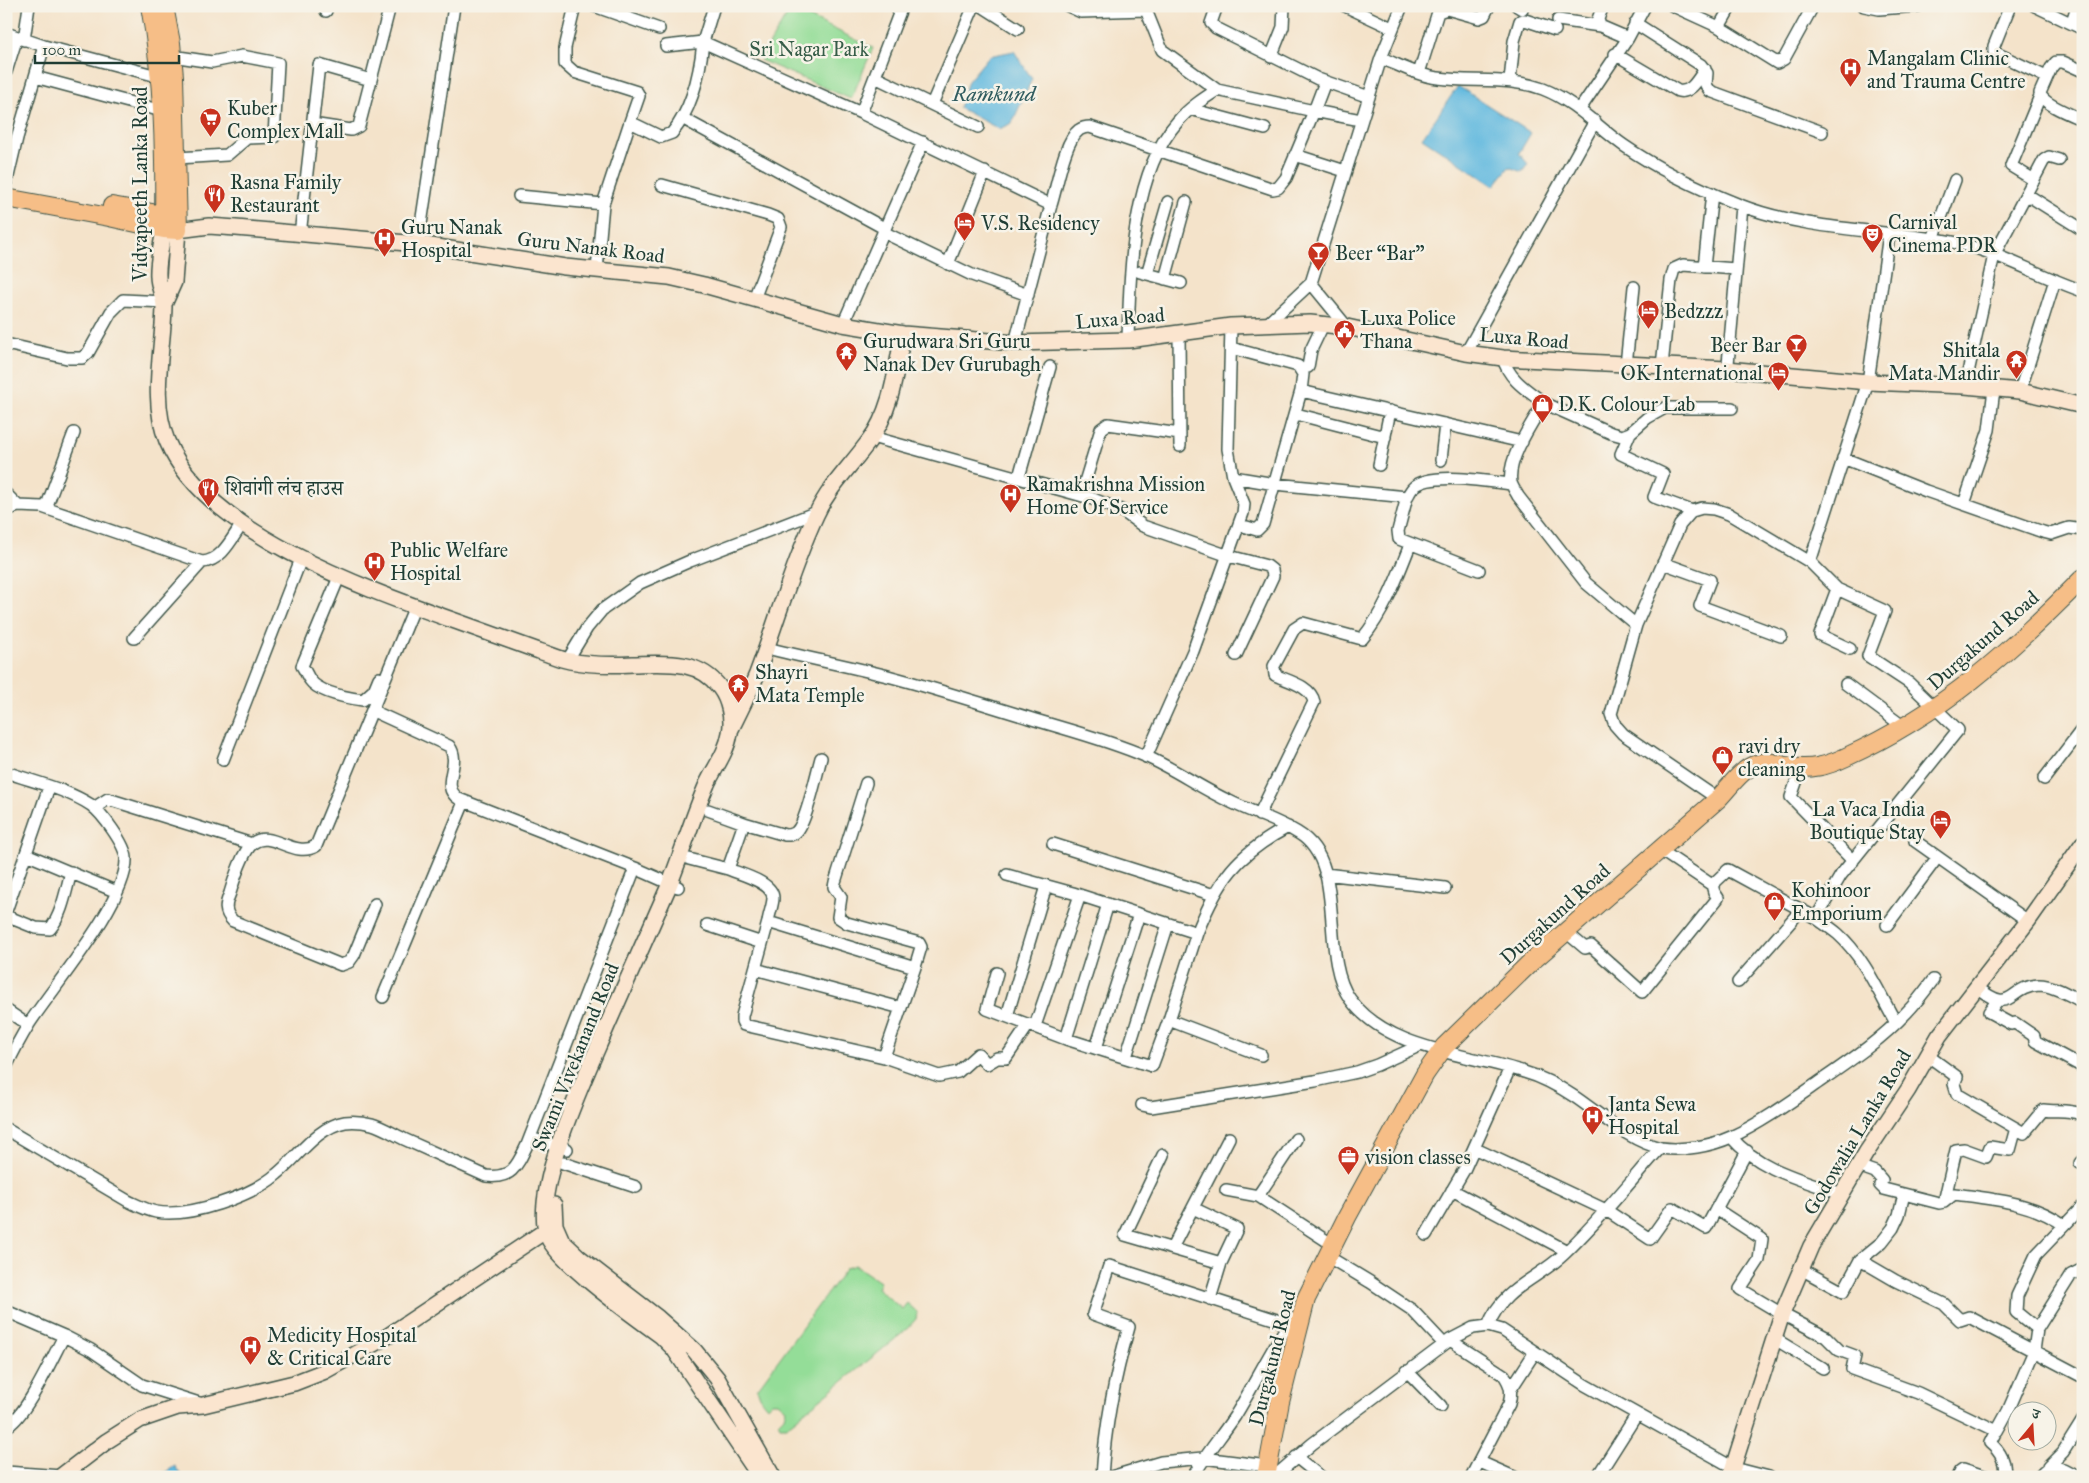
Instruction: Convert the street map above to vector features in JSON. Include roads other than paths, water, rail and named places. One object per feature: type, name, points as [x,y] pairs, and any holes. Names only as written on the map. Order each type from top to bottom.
[{"type":"main road","name":"Vidyapeeth Lanka Road","points":[[150,6],[158,44],[171,223]]},
{"type":"main road","name":"Vidyapeeth Lanka Road","points":[[164,6],[172,56],[177,158],[171,223]]},
{"type":"main road","points":[[6,186],[171,223]]},
{"type":"main road","points":[[6,198],[109,217],[171,223]]},
{"type":"main road","name":"Durgakund Road","points":[[1269,1473],[1280,1402],[1306,1299],[1425,1074],[1441,1050],[1530,963],[1718,799],[1745,772],[1756,764],[1768,762],[1801,768],[1825,766],[1904,727],[1935,709],[1975,679],[2033,628],[2083,578]]},
{"type":"street","points":[[6,72],[16,37],[29,6]]},
{"type":"street","points":[[312,124],[351,130],[359,126],[390,6]]},
{"type":"street","points":[[418,244],[454,6]]},
{"type":"street","points":[[575,6],[565,48],[565,64],[574,72],[637,92],[639,96],[603,204],[597,270]]},
{"type":"street","points":[[594,6],[659,29]]},
{"type":"street","points":[[630,122],[661,137],[672,133],[682,118],[696,80],[703,42],[714,6]]},
{"type":"street","points":[[861,113],[902,6]]},
{"type":"street","points":[[932,104],[974,6]]},
{"type":"street","points":[[982,6],[1018,29]]},
{"type":"street","points":[[1068,6],[1081,12],[1147,8],[1162,50],[1217,90],[1361,120]]},
{"type":"street","points":[[1217,6],[1211,20],[1212,26],[1271,57],[1325,82],[1369,97]]},
{"type":"street","points":[[1271,57],[1281,34],[1284,6]]},
{"type":"street","points":[[1345,6],[1392,28]]},
{"type":"street","points":[[1266,324],[1310,283],[1381,58],[1402,6]]},
{"type":"street","points":[[1419,73],[1438,12],[1447,9],[1480,18],[1484,16],[1489,6]]},
{"type":"street","points":[[1600,26],[1598,19],[1603,6]]},
{"type":"street","points":[[1580,109],[1615,54],[1628,38],[1645,6]]},
{"type":"street","points":[[1673,6],[1719,27],[1776,64],[1784,59],[1813,6]]},
{"type":"street","points":[[1719,27],[1731,6]]},
{"type":"street","points":[[1864,6],[1892,9],[1918,6]]},
{"type":"street","points":[[2010,6],[1994,46],[1994,52],[2046,77]]},
{"type":"street","points":[[2035,6],[2083,28]]},
{"type":"street","points":[[2072,22],[2077,6]]},
{"type":"street","points":[[1510,81],[1515,33],[1520,21],[1525,20],[1557,25],[1600,26],[1628,38]]},
{"type":"street","points":[[1636,23],[1705,69],[1707,76],[1706,86],[1714,94],[1822,132]]},
{"type":"street","points":[[16,37],[161,77]]},
{"type":"street","points":[[666,46],[703,42],[924,142],[1051,205]]},
{"type":"street","points":[[6,186],[17,138],[44,46]]},
{"type":"street","points":[[1615,54],[1678,92],[1686,92],[1690,89],[1705,69]]},
{"type":"street","points":[[172,56],[212,62],[242,56],[278,63],[274,137],[247,138],[227,156],[177,158]]},
{"type":"street","points":[[1381,58],[1436,78],[1510,81],[1543,89],[1562,97],[1580,109],[1621,144],[1663,170],[1742,206],[1804,221],[1933,239],[1967,246],[2083,291]]},
{"type":"street","points":[[2034,180],[2011,166],[2040,96],[2040,89],[2053,64],[2059,62],[2083,71]]},
{"type":"street","points":[[300,235],[318,65],[372,80]]},
{"type":"street","points":[[875,76],[978,127]]},
{"type":"street","points":[[35,78],[162,111]]},
{"type":"street","points":[[1015,343],[1068,146],[1078,131],[1084,127],[1090,127],[1273,189],[1283,184],[1325,82]]},
{"type":"street","points":[[1128,340],[1134,242],[1140,208],[1158,150],[1177,122],[1190,109],[1217,90]]},
{"type":"street","points":[[2040,96],[2047,102],[2083,120]]},
{"type":"street","points":[[1190,109],[1265,129]]},
{"type":"street","points":[[682,118],[948,264],[988,282],[1028,295]]},
{"type":"street","points":[[1595,121],[1467,351],[1626,362],[1634,287]]},
{"type":"street","points":[[843,324],[924,142]]},
{"type":"street","points":[[1296,155],[1345,171]]},
{"type":"street","points":[[2059,160],[2049,157],[2044,160],[1994,255],[1966,383],[2021,388],[2083,400]]},
{"type":"street","points":[[948,264],[985,172]]},
{"type":"street","points":[[1933,239],[1955,180]]},
{"type":"street","points":[[662,185],[768,215],[781,223],[778,236],[754,299]]},
{"type":"street","points":[[1704,267],[1712,193]]},
{"type":"street","points":[[2026,194],[2083,230]]},
{"type":"street","points":[[519,196],[603,204]]},
{"type":"street","points":[[1147,274],[1168,202]]},
{"type":"street","points":[[1165,279],[1186,202]]},
{"type":"street","points":[[1728,364],[1742,206]]},
{"type":"street","name":"Guru Nanak Road","points":[[171,223],[418,244],[520,261],[669,277],[843,324],[903,334]]},
{"type":"street","name":"Vidyapeeth Lanka Road","points":[[171,223],[174,282],[165,302],[158,397],[160,419],[165,438],[176,460],[191,479],[214,502],[242,524],[301,559],[338,576],[567,661],[602,664],[669,662],[694,668],[712,677],[724,693],[729,707],[729,737]]},
{"type":"street","points":[[1810,562],[1869,378],[1889,234]]},
{"type":"street","points":[[1736,269],[1678,266],[1671,275],[1662,363],[1728,364],[1869,378]]},
{"type":"street","points":[[1131,269],[1182,283]]},
{"type":"street","points":[[2021,388],[2054,280]]},
{"type":"street","points":[[1310,283],[1347,327]]},
{"type":"street","points":[[6,344],[67,358],[82,358],[88,353],[111,312],[123,300],[165,302]]},
{"type":"street","name":"Luxa Road","points":[[903,334],[1015,343],[1128,340],[1231,326],[1266,324],[1324,325],[1347,327],[1503,358],[1662,363],[1727,369],[1966,383],[1994,389],[2021,388],[2083,406]]},
{"type":"street","points":[[1308,367],[1311,350],[1324,325]]},
{"type":"street","points":[[1146,757],[1193,651],[1240,525],[1244,504],[1233,477],[1228,449],[1231,326]]},
{"type":"street","points":[[1081,495],[1101,429],[1108,424],[1180,440],[1179,333]]},
{"type":"street","name":"Swami Vivekanand Road","points":[[545,1232],[544,1207],[563,1153],[674,885],[708,780],[718,765],[756,677],[783,595],[817,512],[827,494],[872,437],[887,406],[903,334]]},
{"type":"street","points":[[1231,348],[1298,366],[1303,374],[1296,414],[1266,518],[1257,530],[1240,525]]},
{"type":"street","points":[[1503,358],[1506,368],[1513,379],[1544,403],[1611,433],[1622,436],[1630,433],[1647,418],[1665,408],[1732,408]]},
{"type":"street","points":[[1019,477],[1050,367]]},
{"type":"street","points":[[1964,504],[1989,430],[1994,389]]},
{"type":"street","points":[[1301,391],[1522,442]]},
{"type":"street","points":[[1544,403],[1522,442],[1511,471],[1511,484],[1572,568],[1608,604],[1636,625]]},
{"type":"street","points":[[1379,465],[1390,411]]},
{"type":"street","points":[[1296,414],[1385,437]]},
{"type":"street","points":[[1440,460],[1445,424]]},
{"type":"street","points":[[46,508],[74,433]]},
{"type":"street","points":[[1630,433],[1621,454],[1663,474],[1654,497],[1692,511]]},
{"type":"street","points":[[872,437],[1081,495],[1121,510],[1143,526],[1229,556],[1267,566],[1272,570],[1272,576],[1236,655]]},
{"type":"street","points":[[1842,458],[2043,532],[2052,534],[2069,528],[2083,530]]},
{"type":"street","points":[[1233,477],[1275,484],[1407,497]]},
{"type":"street","points":[[1479,570],[1410,545],[1399,539],[1397,536],[1407,497],[1414,487],[1419,484],[1439,479],[1511,484]]},
{"type":"street","points":[[6,494],[18,506]]},
{"type":"street","points":[[6,510],[18,506],[32,505],[46,508],[202,562],[216,557],[242,524]]},
{"type":"street","points":[[1718,799],[1623,734],[1615,725],[1611,714],[1636,625],[1663,563],[1680,525],[1692,511],[1702,508],[1714,509],[1729,514],[1810,562],[1838,589],[1885,611],[1868,656],[1909,682],[1958,730],[1852,861],[1831,891],[1816,918]]},
{"type":"street","points":[[567,661],[587,628],[602,610],[640,583],[690,561],[817,512]]},
{"type":"street","points":[[1259,815],[1314,702],[1313,695],[1307,689],[1275,675],[1274,666],[1294,629],[1302,623],[1362,639],[1374,625],[1394,586],[1410,545]]},
{"type":"street","points":[[223,760],[301,559]]},
{"type":"street","points":[[134,638],[202,562]]},
{"type":"street","points":[[1663,563],[1710,580],[1700,606],[1782,636]]},
{"type":"street","points":[[338,576],[302,666],[311,682],[326,691],[347,698],[363,700],[374,690],[412,605]]},
{"type":"street","points":[[1838,589],[1820,635],[1850,649]]},
{"type":"street","points":[[375,904],[354,955],[348,962],[341,965],[233,921],[227,915],[225,906],[240,864],[252,844],[270,840],[300,850],[308,850],[316,846],[373,711],[412,605]]},
{"type":"street","points":[[766,648],[896,678],[1109,743],[1146,757],[1216,796],[1303,835],[1313,845],[1325,874],[1338,970],[1343,987],[1349,998],[1369,1020],[1386,1032],[1421,1045],[1527,1072],[1555,1085],[1624,1131],[1660,1148],[1684,1149],[1712,1143],[1731,1136],[1786,1105],[1844,1065],[1896,1023],[1907,1013],[1933,980]]},
{"type":"street","points":[[1846,684],[1904,727]]},
{"type":"street","points":[[373,711],[448,746],[453,751],[455,760],[449,782],[453,796],[674,885]]},
{"type":"street","points":[[2044,779],[2083,728]]},
{"type":"street","points":[[708,810],[744,823],[791,835],[796,832],[804,818],[821,758]]},
{"type":"street","name":"Swami Vivekanand Road","points":[[674,885],[689,858],[708,810],[716,782],[718,765]]},
{"type":"street","points":[[1801,768],[1792,797],[1852,861]]},
{"type":"street","points":[[6,772],[49,786],[94,808],[108,824],[125,852],[124,869],[117,892],[97,927],[28,1025],[6,1067]]},
{"type":"street","points":[[866,783],[835,882],[834,887],[841,897],[838,917],[847,923],[919,942],[921,948],[884,1057]]},
{"type":"street","points":[[6,911],[49,786]]},
{"type":"street","points":[[94,808],[108,799],[252,844]]},
{"type":"street","points":[[383,997],[464,802]]},
{"type":"street","points":[[728,869],[744,823]]},
{"type":"street","points":[[997,973],[988,1009],[1066,1039],[1152,1066],[1197,933],[1214,895],[1233,866],[1246,854],[1263,841],[1288,827]]},
{"type":"street","points":[[1915,841],[2028,921]]},
{"type":"street","points":[[1053,844],[1214,895]]},
{"type":"street","name":"Godowalia Lanka Road","points":[[1732,1473],[1782,1314],[1812,1246],[1858,1166],[1908,1090],[1939,1036],[2028,921],[2083,844]]},
{"type":"street","points":[[1566,932],[1585,948],[1590,946],[1642,992],[1718,898],[1712,884],[1660,850]]},
{"type":"street","points":[[26,854],[117,892]]},
{"type":"street","points":[[689,858],[728,869],[762,883],[772,891],[774,898],[742,1016],[744,1025],[884,1057],[939,1076],[958,1072],[978,1054],[987,1064],[997,1058],[1006,1058],[1032,1025],[1080,895]]},
{"type":"street","points":[[1888,925],[1937,858]]},
{"type":"street","points":[[6,1129],[142,1208],[157,1212],[176,1213],[230,1200],[259,1187],[276,1175],[320,1134],[332,1126],[346,1122],[372,1124],[486,1176],[506,1175],[514,1169],[530,1138],[635,868]]},
{"type":"street","points":[[1712,884],[1728,870],[1816,918],[1838,934],[1853,951],[1872,979],[1896,1023]]},
{"type":"street","points":[[6,916],[36,928],[50,930],[55,924],[71,872]]},
{"type":"street","points":[[1325,874],[1445,888]]},
{"type":"street","points":[[1006,875],[1080,895],[1197,933]]},
{"type":"street","points":[[1007,1016],[1046,886]]},
{"type":"street","points":[[1066,1039],[1108,904]]},
{"type":"street","points":[[1738,982],[1801,910]]},
{"type":"street","points":[[1096,1048],[1139,914]]},
{"type":"street","points":[[768,922],[915,967]]},
{"type":"street","points":[[1126,1057],[1168,924]]},
{"type":"street","points":[[707,925],[762,943]]},
{"type":"street","points":[[755,968],[902,1008]]},
{"type":"street","points":[[1977,987],[1997,1001],[2038,985],[2052,988],[2083,1002]]},
{"type":"street","points":[[1997,1001],[1989,1012],[2012,1024],[2015,1023],[2034,1036],[2035,1041],[2083,1067]]},
{"type":"street","points":[[6,1010],[28,1025]]},
{"type":"street","points":[[1169,1020],[1261,1055]]},
{"type":"street","points":[[1142,1105],[1151,1107],[1316,1081],[1357,1072],[1421,1045]]},
{"type":"street","points":[[1928,1056],[1957,1077],[1954,1084],[1957,1094],[2024,1133],[2043,1110],[2057,1112],[2071,1110],[2080,1114],[2083,1110]]},
{"type":"street","points":[[1426,1235],[1464,1170],[1510,1068]]},
{"type":"street","points":[[1944,1202],[1956,1150],[1964,1149],[1986,1157],[1990,1147],[2010,1150],[2016,1128]]},
{"type":"street","points":[[1731,1136],[1747,1151],[1774,1170],[1842,1194]]},
{"type":"street","points":[[530,1138],[636,1187]]},
{"type":"street","points":[[1172,1248],[1229,1138]]},
{"type":"street","points":[[1258,1196],[1296,1140]]},
{"type":"street","points":[[1488,1326],[1498,1306],[1506,1297],[1567,1251],[1660,1148]]},
{"type":"street","points":[[1480,1151],[1606,1210],[1650,1239],[1672,1208],[1706,1228],[1747,1151]]},
{"type":"street","name":"Swami Vivekanand Road","points":[[563,1153],[554,1209],[555,1225],[562,1241],[580,1258],[658,1318],[694,1350],[717,1378],[773,1477]]},
{"type":"street","points":[[1163,1154],[1125,1235],[1221,1263]]},
{"type":"street","points":[[1858,1166],[1880,1176],[1882,1180],[1880,1185],[1884,1189],[1932,1202],[1944,1202],[1954,1194],[2012,1202],[2052,1216],[2064,1225]]},
{"type":"street","points":[[1226,1190],[1258,1196],[1370,1282],[1412,1310],[1447,1342],[1504,1375],[1511,1389]]},
{"type":"street","points":[[1452,1190],[1567,1251]]},
{"type":"street","points":[[1801,1269],[1843,1292],[1860,1260],[1882,1242],[1893,1228],[1899,1215],[1904,1194]]},
{"type":"street","points":[[2037,1329],[2016,1312],[2017,1296],[2036,1255],[2083,1206]]},
{"type":"street","points":[[1193,1208],[1237,1229],[1221,1263],[1210,1299]]},
{"type":"street","points":[[1716,1209],[1762,1239],[1759,1260],[1740,1289],[1826,1337],[1838,1350],[1855,1356],[1852,1369],[1918,1392],[1996,1431]]},
{"type":"street","points":[[6,1472],[60,1476],[140,1420],[178,1407],[203,1405],[294,1383],[325,1371],[388,1336],[545,1232],[550,1243],[562,1256],[674,1349],[760,1477]]},
{"type":"street","points":[[1860,1260],[1896,1281],[1944,1304],[1960,1320],[1969,1317],[2083,1378]]},
{"type":"street","points":[[1102,1477],[1107,1428],[1115,1380],[1129,1327],[1092,1314],[1110,1266],[1288,1324]]},
{"type":"street","points":[[2003,1477],[2002,1455],[1990,1443],[2001,1426],[2034,1351],[2037,1329],[2071,1275],[2083,1269]]},
{"type":"street","points":[[1193,1477],[1203,1458],[1234,1416],[1268,1355],[1306,1299]]},
{"type":"street","points":[[6,1311],[64,1336],[106,1360],[142,1385],[203,1405]]},
{"type":"street","points":[[1111,1477],[1161,1462],[1203,1458],[1269,1473],[1296,1457],[1406,1371],[1447,1342],[1473,1328],[1488,1326],[1502,1330],[1585,1385],[1637,1414],[1732,1473],[1769,1477]]},
{"type":"street","points":[[6,1427],[17,1419],[23,1411],[64,1336]]},
{"type":"street","points":[[1775,1339],[1823,1368]]},
{"type":"street","points":[[1472,1477],[1509,1404],[1511,1389],[1535,1352]]},
{"type":"street","points":[[1406,1371],[1441,1406]]},
{"type":"street","points":[[1597,1477],[1637,1414]]},
{"type":"street","points":[[2039,1477],[2064,1452],[2083,1420]]},
{"type":"street","points":[[1296,1457],[1321,1477]]},
{"type":"street","points":[[1480,1462],[1513,1477]]},
{"type":"street","points":[[2048,1467],[2056,1466],[2078,1477]]},
{"type":"street","points":[[1957,1477],[1963,1469],[1987,1477]]},
{"type":"water","name":"Ramkund","points":[[1014,51],[1032,79],[1012,123],[999,129],[959,108],[968,81],[989,56]]},
{"type":"water","points":[[1458,86],[1531,133],[1519,153],[1528,164],[1522,172],[1509,167],[1494,186],[1422,138]]},
{"type":"water","points":[[175,1466],[182,1477],[158,1477]]},
{"type":"place","name":"Mangalam Clinic and Trauma Centre","points":[[1851,88]]},
{"type":"place","name":"Kuber Complex Mall","points":[[211,138]]},
{"type":"place","name":"Rasna Family Restaurant","points":[[214,213]]},
{"type":"place","name":"V.S. Residency","points":[[965,242]]},
{"type":"place","name":"Carnival Cinema PDR","points":[[1872,253]]},
{"type":"place","name":"Guru Nanak Hospital","points":[[385,257]]},
{"type":"place","name":"Beer “Bar”","points":[[1319,272]]},
{"type":"place","name":"Bedzzz","points":[[1648,330]]},
{"type":"place","name":"Luxa Police Thana","points":[[1344,349]]},
{"type":"place","name":"Beer Bar","points":[[1797,364]]},
{"type":"place","name":"Gurudwara Sri Guru Nanak Dev Gurubagh","points":[[847,371]]},
{"type":"place","name":"Shitala Mata Mandir","points":[[2016,380]]},
{"type":"place","name":"OK International","points":[[1779,392]]},
{"type":"place","name":"D.K. Colour Lab","points":[[1542,423]]},
{"type":"place","name":"शिवांगी लंच हाउस","points":[[209,507]]},
{"type":"place","name":"Ramakrishna Mission Home Of Service","points":[[1010,514]]},
{"type":"place","name":"Public Welfare Hospital","points":[[374,581]]},
{"type":"place","name":"Shayri Mata Temple","points":[[739,703]]},
{"type":"place","name":"ravi dry cleaning","points":[[1722,776]]},
{"type":"place","name":"La Vaca India Boutique Stay","points":[[1941,840]]},
{"type":"place","name":"Kohinoor Emporium","points":[[1775,921]]},
{"type":"place","name":"Janta Sewa Hospital","points":[[1592,1135]]},
{"type":"place","name":"vision classes","points":[[1349,1176]]},
{"type":"place","name":"Medicity Hospital & Critical Care","points":[[251,1366]]},
{"type":"park label","name":"Sri Nagar Park","points":[[809,49]]}]
